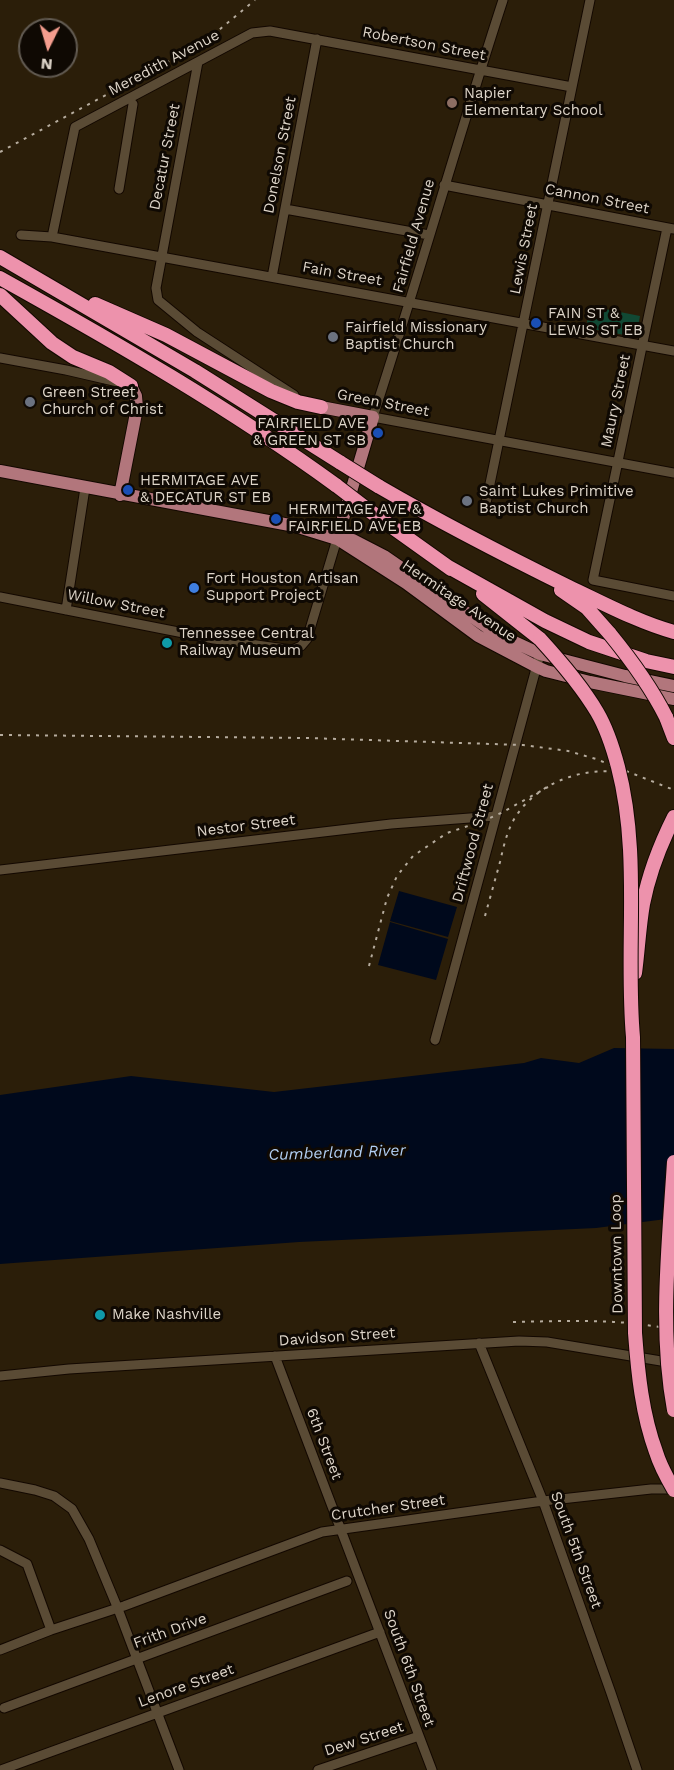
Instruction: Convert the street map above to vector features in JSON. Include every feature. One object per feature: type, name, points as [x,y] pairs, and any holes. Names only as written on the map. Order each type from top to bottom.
[{"type":"highway","points":[[0,257],[195,371],[378,486],[434,518],[513,560],[617,610],[674,632]]},
{"type":"highway","points":[[0,278],[215,402],[288,450],[504,609],[540,639],[568,670],[597,713],[612,745],[622,783],[628,821],[631,876],[630,1012]]},
{"type":"highway","points":[[35,278],[166,335],[271,391],[298,402],[321,407]]},
{"type":"highway","points":[[0,295],[59,348],[73,357],[109,372],[131,386]]},
{"type":"highway","points":[[513,560],[587,608],[634,663],[652,690],[674,738]]},
{"type":"highway","points":[[445,564],[545,621],[589,642],[646,661],[674,667]]},
{"type":"highway","points":[[630,1012],[648,881],[662,841],[674,817]]},
{"type":"highway","name":"Downtown Loop","points":[[630,1012],[633,1037],[635,1333],[639,1377],[656,1452],[674,1489]]},
{"type":"highway","points":[[674,1162],[666,1313],[668,1360],[674,1410]]},
{"type":"main road","points":[[120,495],[137,408],[136,396],[131,386]]},
{"type":"main road","name":"Green Street","points":[[321,407],[373,417]]},
{"type":"main road","name":"Fairfield Avenue","points":[[337,539],[373,417]]},
{"type":"main road","name":"Hermitage Avenue","points":[[0,471],[291,525],[337,539],[353,540],[384,556],[497,634],[540,654],[674,686]]},
{"type":"main road","name":"Hermitage Avenue","points":[[337,539],[406,583],[478,636],[537,667],[590,682],[674,699]]},
{"type":"street","name":"Fairfield Avenue","points":[[373,417],[503,0]]},
{"type":"street","name":"Lewis Street","points":[[486,504],[590,0]]},
{"type":"street","name":"Robertson Street","points":[[270,30],[572,87]]},
{"type":"street","name":"Meredith Avenue","points":[[52,237],[75,127],[252,33],[270,30]]},
{"type":"street","name":"Donelson Street","points":[[272,277],[317,39]]},
{"type":"street","name":"Decatur Street","points":[[161,257],[198,62]]},
{"type":"street","points":[[119,189],[133,104]]},
{"type":"street","name":"Cannon Street","points":[[444,185],[670,229]]},
{"type":"street","points":[[285,209],[429,235]]},
{"type":"street","name":"Maury Street","points":[[670,229],[593,580],[674,596]]},
{"type":"street","name":"Fain Street","points":[[21,235],[52,237],[674,351]]},
{"type":"street","name":"Green Street","points":[[161,257],[156,288],[158,300],[197,332],[290,393],[321,407]]},
{"type":"street","points":[[0,358],[66,370],[131,386]]},
{"type":"street","name":"Green Street","points":[[373,417],[674,473]]},
{"type":"street","points":[[66,610],[86,488]]},
{"type":"street","name":"Fairfield Avenue","points":[[297,649],[307,639],[337,539]]},
{"type":"street","name":"Willow Street","points":[[0,597],[214,639],[285,650],[297,649]]},
{"type":"street","name":"Driftwood Street","points":[[435,1040],[540,654]]},
{"type":"street","name":"Nestor Street","points":[[0,870],[391,824],[496,816]]},
{"type":"street","name":"Davidson Street","points":[[0,1376],[25,1372],[519,1341],[547,1342],[674,1363]]},
{"type":"street","name":"South 5th Street","points":[[479,1343],[543,1501],[637,1770]]},
{"type":"street","name":"6th Street","points":[[275,1356],[359,1576]]},
{"type":"street","points":[[0,1483],[35,1490],[61,1500],[72,1509],[89,1539],[118,1609],[179,1770]]},
{"type":"street","name":"Crutcher Street","points":[[0,1650],[51,1630],[118,1609],[322,1532],[543,1501],[651,1489],[674,1489]]},
{"type":"street","points":[[0,1551],[27,1564],[51,1630]]},
{"type":"street","name":"South 6th Street","points":[[359,1576],[432,1770]]},
{"type":"street","name":"Frith Drive","points":[[4,1708],[347,1581]]},
{"type":"street","name":"Lenore Street","points":[[2,1770],[380,1632]]},
{"type":"street","name":"Dew Street","points":[[318,1770],[419,1737]]},
{"type":"green space","points":[[590,306],[640,316],[636,337],[586,328]]},
{"type":"water","points":[[399,891],[457,907],[448,937],[390,921]]},
{"type":"water","points":[[390,922],[448,939],[436,980],[378,965]]},
{"type":"water","name":"Cumberland River","points":[[614,1048],[674,1049],[674,1218],[596,1228],[299,1242],[0,1264],[0,1095],[131,1076],[274,1092],[524,1063],[541,1058],[579,1063]]},
{"type":"railway","points":[[0,152],[184,53],[219,30],[255,0]]},
{"type":"railway","points":[[0,735],[307,738],[523,745],[568,751],[596,759],[674,790]]},
{"type":"railway","points":[[485,916],[506,837],[520,810],[543,789],[572,776],[603,771],[618,772]]},
{"type":"railway","points":[[369,966],[387,898],[397,876],[413,856],[447,833],[501,813],[548,787]]},
{"type":"railway","points":[[513,1322],[614,1322],[674,1330]]},
{"type":"place","name":"Napier Elementary School","points":[[452,103]]},
{"type":"place","name":"FAIN ST & LEWIS ST EB","points":[[536,323]]},
{"type":"place","name":"Fairfield Missionary Baptist Church","points":[[333,337]]},
{"type":"place","name":"Green Street Church of Christ","points":[[30,402]]},
{"type":"place","name":"FAIRFIELD AVE & GREEN ST SB","points":[[378,433]]},
{"type":"place","name":"HERMITAGE AVE & DECATUR ST EB","points":[[128,490]]},
{"type":"place","name":"Saint Lukes Primitive Baptist Church","points":[[467,501]]},
{"type":"place","name":"HERMITAGE AVE & FAIRFIELD AVE EB","points":[[276,519]]},
{"type":"place","name":"Fort Houston Artisan Support Project","points":[[194,588]]},
{"type":"place","name":"Tennessee Central Railway Museum","points":[[167,643]]},
{"type":"place","name":"Make Nashville","points":[[100,1315]]}]
